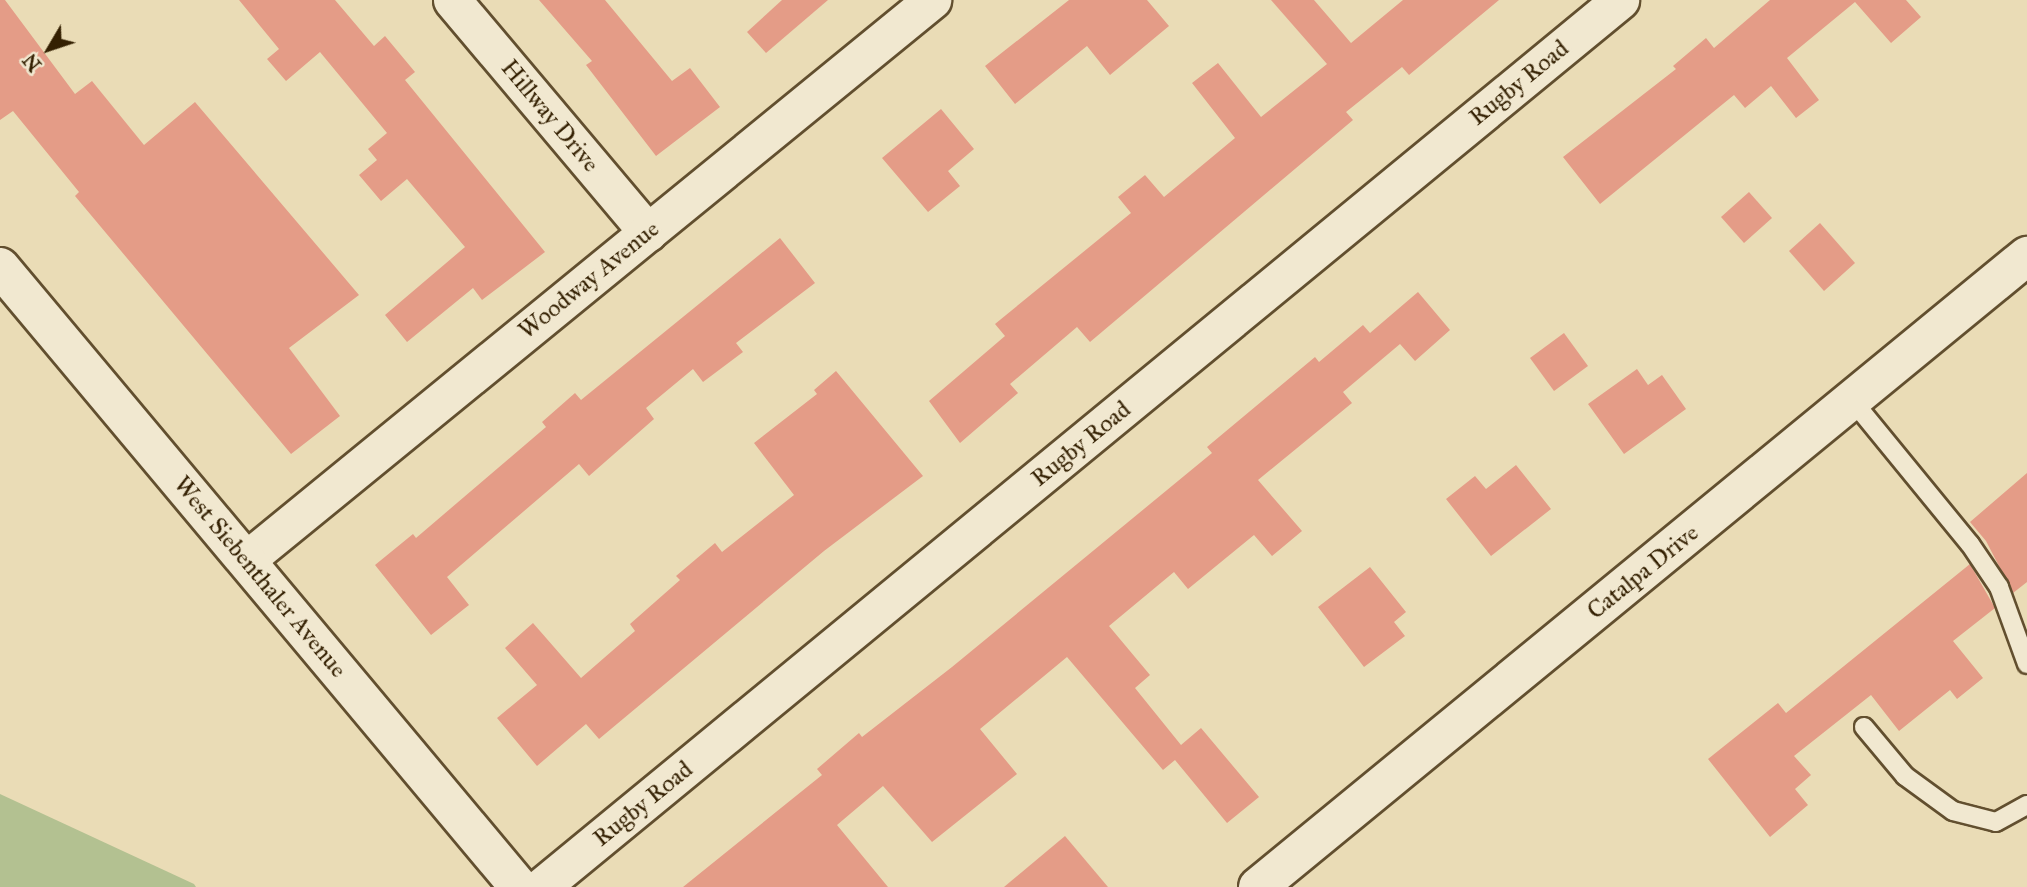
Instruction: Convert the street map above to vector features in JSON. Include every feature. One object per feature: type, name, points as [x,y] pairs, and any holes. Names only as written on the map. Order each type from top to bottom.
[{"type":"street","name":"Hillway Drive","points":[[452,0],[648,233]]},
{"type":"street","name":"Woodway Avenue","points":[[246,560],[932,0]]},
{"type":"street","name":"Rugby Road","points":[[541,887],[1620,0]]},
{"type":"street","name":"Catalpa Drive","points":[[1258,887],[2027,256]]},
{"type":"street","name":"West Siebenthaler Avenue","points":[[0,267],[519,887]]},
{"type":"lane","points":[[1852,400],[1970,544],[1999,587],[2027,664]]},
{"type":"lane","points":[[1864,727],[1905,776],[1953,811],[1996,822],[2027,805]]},
{"type":"green space","points":[[0,794],[194,884],[196,887],[0,887]]},
{"type":"building","points":[[0,0],[5,0],[75,94],[92,81],[144,145],[195,102],[359,295],[289,348],[340,416],[291,454],[75,196],[79,192],[13,111],[0,120]]},
{"type":"building","points":[[239,0],[335,0],[374,46],[385,36],[415,72],[405,80],[545,252],[482,300],[473,288],[407,342],[385,315],[465,247],[407,179],[381,201],[359,175],[377,160],[368,149],[387,133],[320,52],[286,81],[267,59],[279,49]]},
{"type":"building","points":[[539,0],[605,0],[672,81],[690,68],[720,107],[656,156],[586,65],[592,61]]},
{"type":"building","points":[[782,0],[828,0],[766,53],[747,32]]},
{"type":"building","points":[[1069,0],[1147,0],[1169,26],[1110,75],[1087,46],[1015,104],[985,66]]},
{"type":"building","points":[[1271,0],[1314,0],[1351,43],[1403,0],[1499,0],[1409,75],[1402,67],[1346,112],[1353,120],[1090,342],[1077,327],[1010,384],[1018,393],[960,443],[929,401],[1005,336],[995,324],[1131,213],[1118,197],[1145,175],[1164,197],[1235,138],[1192,83],[1218,63],[1261,117],[1327,64]]},
{"type":"building","points":[[1770,0],[1906,0],[1921,17],[1891,43],[1855,2],[1787,58],[1819,100],[1796,118],[1771,86],[1745,108],[1734,95],[1600,204],[1563,157],[1676,69],[1673,66],[1706,38],[1714,48]]},
{"type":"building","points":[[941,109],[974,149],[948,171],[960,186],[928,212],[882,158]]},
{"type":"building","points":[[1749,192],[1772,218],[1744,243],[1721,217]]},
{"type":"building","points":[[1820,223],[1855,263],[1824,291],[1789,251]]},
{"type":"building","points":[[780,238],[815,283],[736,343],[743,352],[703,382],[693,369],[646,408],[654,419],[589,476],[579,464],[447,577],[469,605],[431,635],[375,565],[413,534],[416,538],[546,427],[542,422],[575,393],[581,400]]},
{"type":"building","points":[[1418,292],[1450,330],[1415,361],[1400,344],[1343,392],[1352,403],[1258,480],[1302,531],[1272,556],[1254,535],[1188,589],[1174,572],[1109,626],[1150,675],[1135,688],[1181,745],[1201,728],[1259,797],[1227,823],[1175,760],[1163,770],[1067,657],[980,729],[1017,774],[932,842],[883,786],[837,825],[888,887],[683,887],[822,775],[817,769],[859,733],[862,737],[952,667],[1212,453],[1207,447],[1315,357],[1319,362],[1363,325],[1370,333]]},
{"type":"building","points":[[1564,333],[1588,366],[1554,391],[1530,358]]},
{"type":"building","points":[[1637,369],[1648,385],[1662,375],[1686,409],[1624,454],[1588,404]]},
{"type":"building","points":[[836,371],[923,476],[824,551],[599,739],[586,724],[537,766],[497,718],[537,685],[505,648],[533,623],[581,678],[635,631],[630,624],[680,580],[676,576],[715,543],[722,552],[794,495],[754,443],[817,394],[814,390]]},
{"type":"building","points":[[1516,465],[1551,509],[1491,556],[1446,499],[1475,476],[1486,489]]},
{"type":"building","points":[[2027,473],[2027,582],[2013,593],[1986,541],[1970,522]]},
{"type":"building","points":[[1970,564],[1995,608],[1953,641],[1983,678],[1957,699],[1950,690],[1899,731],[1871,695],[1794,756],[1811,775],[1795,789],[1808,805],[1770,837],[1708,759],[1778,703],[1786,713]]},
{"type":"building","points":[[1370,567],[1406,612],[1394,622],[1405,636],[1364,667],[1318,607]]},
{"type":"building","points":[[1065,836],[1108,887],[1004,887]]}]
